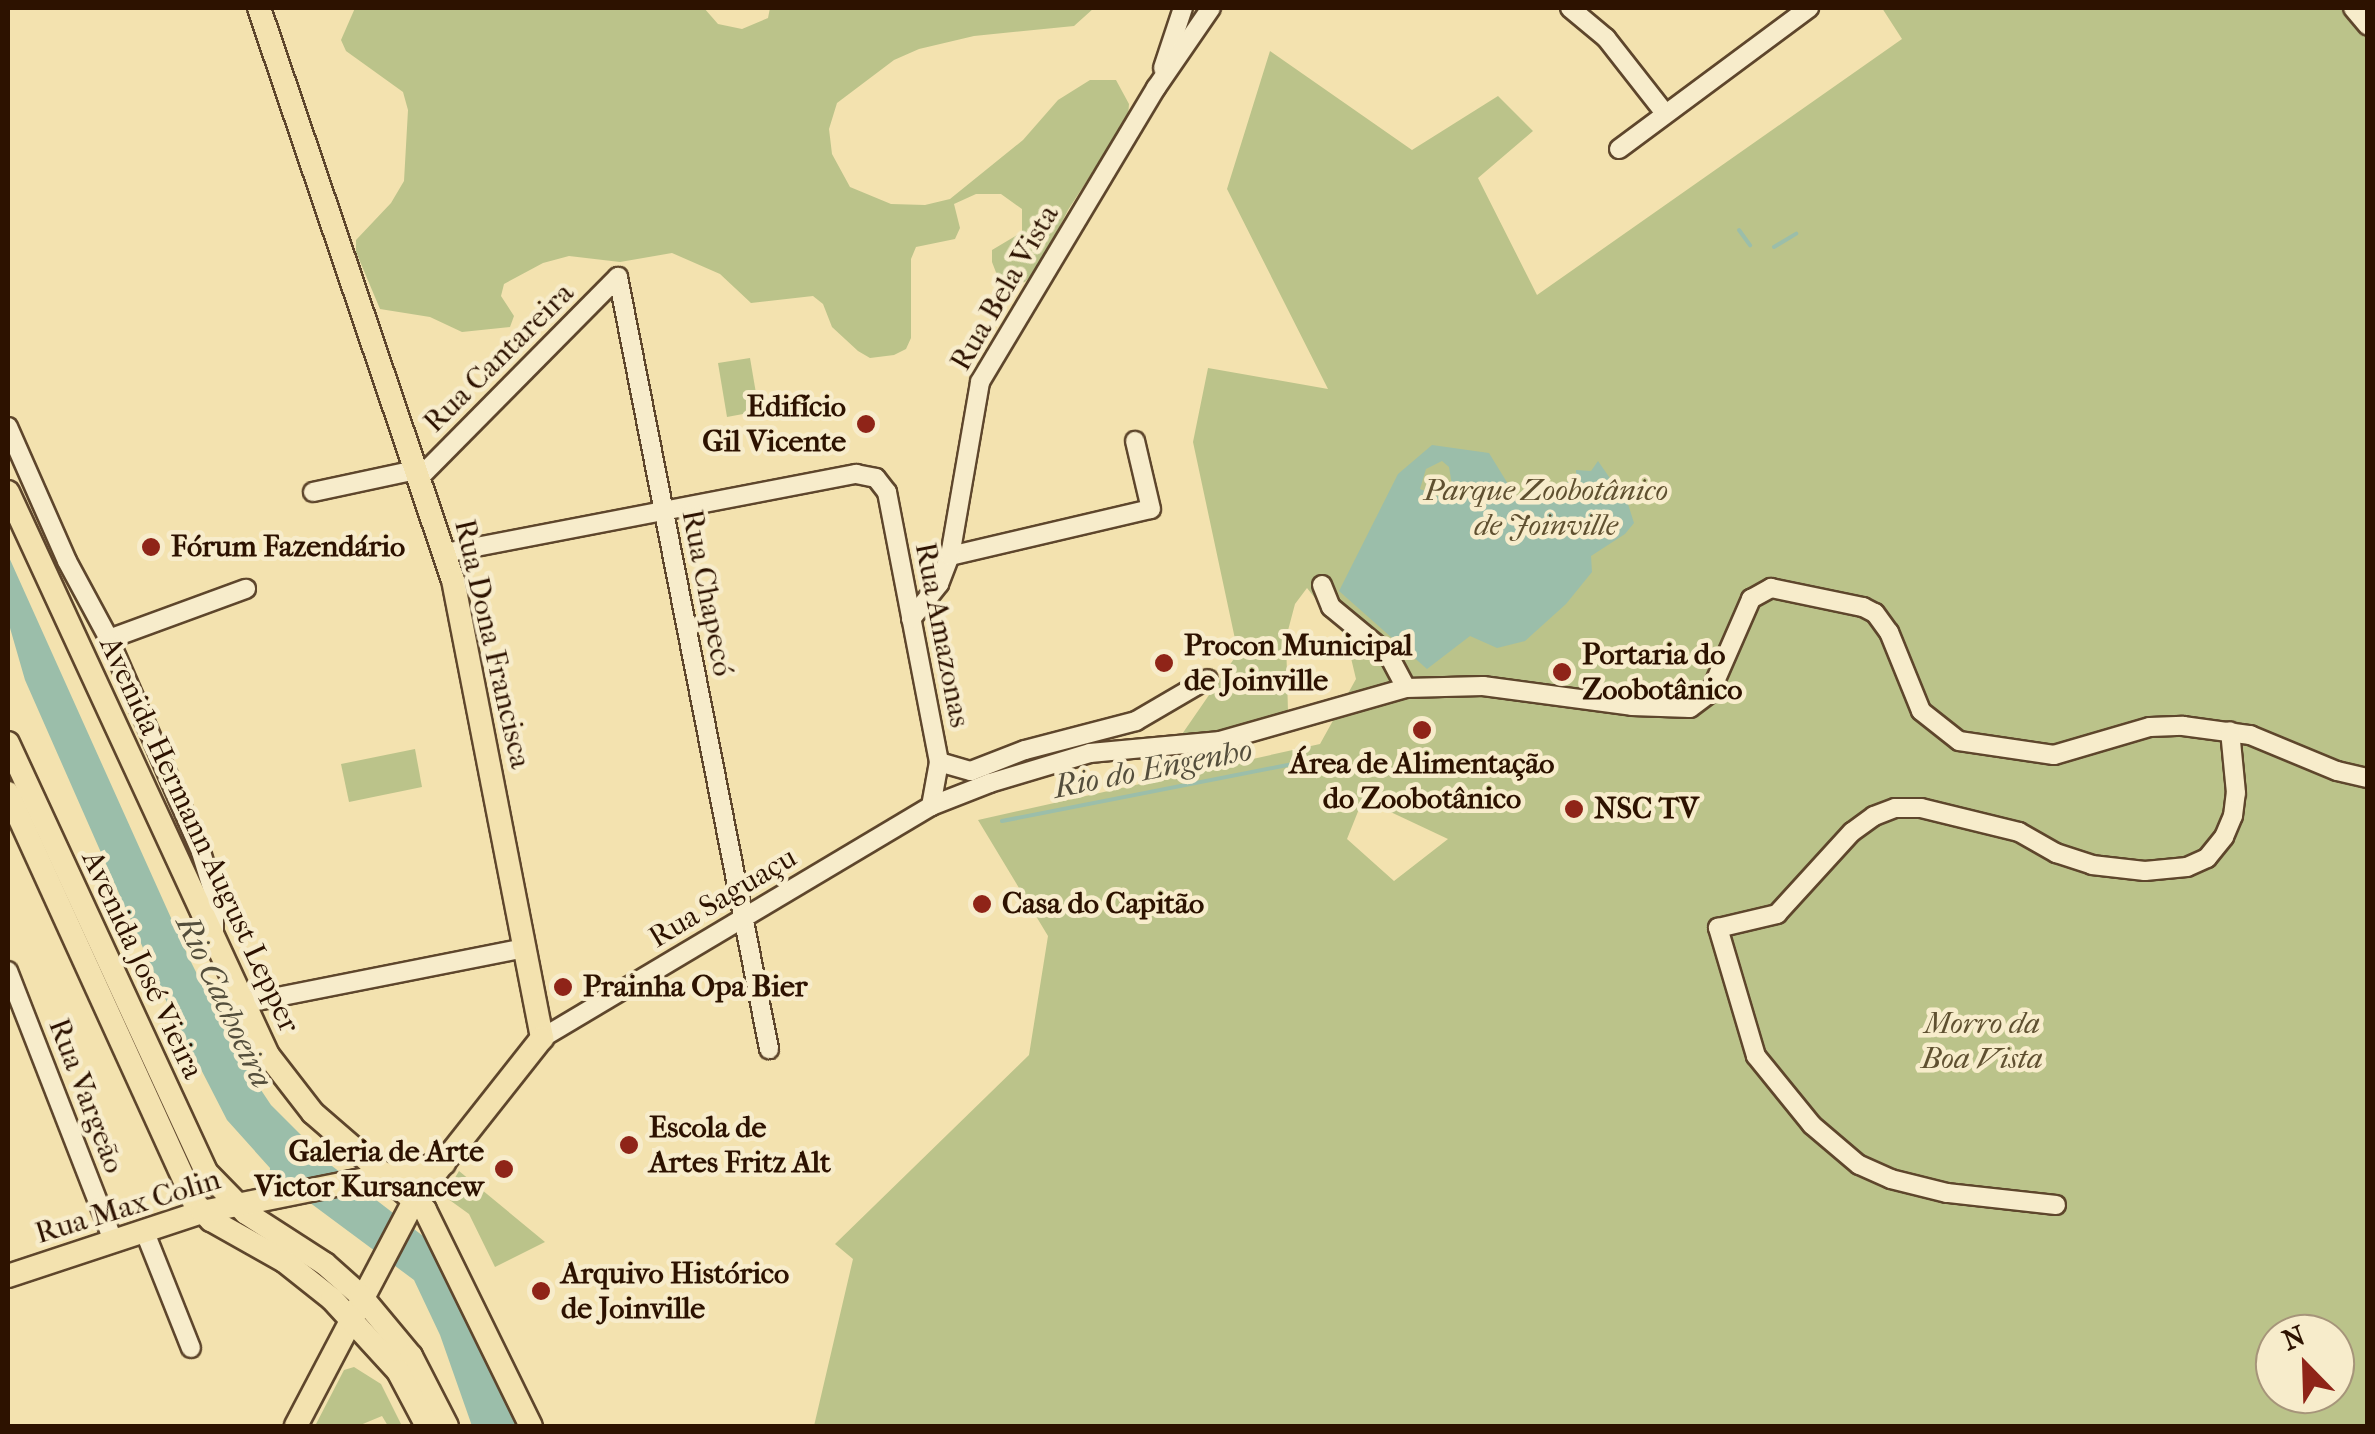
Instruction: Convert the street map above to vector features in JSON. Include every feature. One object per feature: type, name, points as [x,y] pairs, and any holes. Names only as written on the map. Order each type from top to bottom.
[{"type":"main road","name":"Rua Dona Francisca","points":[[259,8],[445,553],[475,680],[542,1038]]},
{"type":"main road","name":"Avenida Hermann August Lepper","points":[[8,492],[242,1004],[292,1089],[329,1130],[385,1176],[446,1246],[531,1426]]},
{"type":"main road","name":"Avenida José Vieira","points":[[8,744],[196,1155],[235,1204],[326,1264],[356,1306]]},
{"type":"main road","name":"Avenida José Vieira","points":[[8,793],[183,1180],[202,1212]]},
{"type":"main road","points":[[296,1426],[410,1206],[542,1038]]},
{"type":"main road","points":[[385,1176],[444,1163]]},
{"type":"main road","name":"Rua Max Colin","points":[[8,1276],[202,1212],[385,1176]]},
{"type":"main road","points":[[145,1229],[172,1207],[183,1180]]},
{"type":"main road","points":[[267,1252],[267,1227],[287,1196]]},
{"type":"main road","points":[[202,1212],[356,1306],[411,1356],[447,1426]]},
{"type":"main road","points":[[356,1306],[427,1426]]},
{"type":"main road","points":[[331,1356],[357,1348],[385,1354]]},
{"type":"street","points":[[1156,88],[1182,8]]},
{"type":"street","name":"Rua Bela Vista","points":[[912,620],[939,584],[950,556],[980,382],[1156,88],[1212,8]]},
{"type":"street","points":[[1570,8],[1606,38],[1664,112]]},
{"type":"street","points":[[1619,149],[1809,8]]},
{"type":"street","points":[[2353,8],[2368,26]]},
{"type":"street","name":"Rua Cantareira","points":[[417,474],[618,277]]},
{"type":"street","name":"Rua Chapecó","points":[[618,277],[769,1048]]},
{"type":"street","points":[[8,427],[67,561],[109,638],[210,875],[214,943]]},
{"type":"street","points":[[950,556],[1151,509],[1135,441]]},
{"type":"street","points":[[313,492],[417,474]]},
{"type":"street","name":"Rua Amazonas","points":[[664,511],[856,474],[876,478],[886,492],[939,762],[931,806]]},
{"type":"street","points":[[445,553],[664,511]]},
{"type":"street","points":[[57,600],[67,561]]},
{"type":"street","points":[[1322,585],[1332,607],[1388,654],[1406,688]]},
{"type":"street","points":[[939,762],[986,775],[1084,754],[1220,741],[1406,688],[1483,686],[1632,706],[1690,708],[1710,692],[1750,599],[1761,591],[1784,588],[1875,614],[1889,632],[1921,710],[1959,742],[2054,754],[2150,727],[2230,731],[2264,739],[2336,772],[2368,778]]},
{"type":"street","points":[[109,638],[246,589]]},
{"type":"street","points":[[986,775],[1065,739],[1149,716],[1208,678]]},
{"type":"street","points":[[2056,1205],[1948,1192],[1891,1179],[1859,1164],[1812,1125],[1756,1056],[1718,928],[1763,918],[1789,905],[1852,832],[1874,816],[1895,808],[1920,808],[2019,832],[2056,854],[2092,866],[2145,872],[2187,867],[2206,858],[2224,837],[2233,816],[2236,793],[2230,731]]},
{"type":"street","points":[[1065,739],[1084,754]]},
{"type":"street","points":[[1056,762],[1065,739]]},
{"type":"street","name":"Rua Saguaçu","points":[[542,1038],[986,775]]},
{"type":"street","points":[[242,1004],[526,948]]},
{"type":"street","name":"Rua Vargeão","points":[[8,971],[113,1240]]},
{"type":"street","points":[[145,1229],[191,1348]]},
{"type":"green space","points":[[355,8],[704,8],[718,24],[742,29],[768,18],[770,8],[1094,8],[1074,26],[974,36],[919,49],[894,60],[837,103],[829,129],[832,154],[850,187],[891,204],[925,205],[950,199],[1023,140],[1058,100],[1090,80],[1116,80],[1129,104],[1128,117],[1068,210],[1041,264],[1025,282],[1002,288],[992,262],[992,250],[1022,232],[1022,209],[1001,194],[976,194],[954,204],[960,228],[955,239],[916,247],[911,259],[911,338],[906,349],[894,355],[870,358],[858,351],[832,327],[823,304],[813,296],[751,303],[720,274],[672,253],[620,262],[569,256],[543,263],[504,284],[501,296],[514,316],[510,327],[462,332],[430,317],[380,309],[356,252],[356,240],[391,203],[404,181],[408,110],[403,92],[346,51],[341,40]]},
{"type":"green space","name":"Morro da Boa Vista","points":[[1882,8],[2367,8],[2367,1426],[814,1426],[853,1259],[835,1244],[1029,1055],[1048,936],[978,820],[1320,744],[1356,679],[1346,637],[1307,588],[1295,604],[1286,638],[1288,712],[1223,734],[1178,740],[1238,653],[1193,442],[1208,368],[1328,389],[1227,189],[1270,51],[1412,150],[1498,96],[1533,131],[1478,178],[1537,295],[1902,39]],"holes":[[[1363,799],[1448,839],[1394,881],[1347,839]]]},
{"type":"green space","points":[[750,358],[759,411],[727,417],[718,363]]},
{"type":"green space","points":[[415,749],[422,787],[349,802],[341,764]]},
{"type":"green space","points":[[459,1171],[545,1242],[495,1267],[469,1214],[444,1196]]},
{"type":"green space","points":[[354,1367],[381,1384],[402,1426],[388,1426],[382,1416],[358,1426],[315,1426],[344,1370]]},
{"type":"shaded area","points":[[1432,445],[1489,453],[1516,497],[1548,494],[1576,477],[1576,470],[1591,471],[1598,461],[1628,504],[1634,523],[1625,534],[1591,556],[1592,572],[1566,604],[1525,641],[1497,648],[1470,636],[1427,669],[1339,591],[1398,474]],"holes":[[[1442,461],[1449,467],[1455,503],[1420,489],[1426,469]]]},
{"type":"shaded area","points":[[8,555],[189,958],[237,1054],[271,1105],[332,1166],[436,1246],[520,1426],[472,1426],[440,1335],[414,1280],[282,1182],[269,1179],[270,1168],[227,1120],[169,1007],[25,680],[8,621]]},
{"type":"waterway","points":[[1739,230],[1750,245]]},
{"type":"waterway","points":[[1774,247],[1796,234]]},
{"type":"waterway","name":"Rio do Engenho","points":[[1002,821],[1313,760]]},
{"type":"place","name":"Edifício Gil Vicente","points":[[866,424]]},
{"type":"place","name":"Fórum Fazendário","points":[[151,547]]},
{"type":"place","name":"Procon Municipal de Joinville","points":[[1164,663]]},
{"type":"place","name":"Portaria do Zoobotânico","points":[[1562,672]]},
{"type":"place","name":"Área de Alimentação do Zoobotânico","points":[[1422,730]]},
{"type":"place","name":"NSC TV","points":[[1574,809]]},
{"type":"place","name":"Casa do Capitão","points":[[982,904]]},
{"type":"place","name":"Prainha Opa Bier","points":[[563,987]]},
{"type":"place","name":"Escola de Artes Fritz Alt","points":[[629,1145]]},
{"type":"place","name":"Galeria de Arte Victor Kursancew","points":[[504,1169]]},
{"type":"place","name":"Arquivo Histórico de Joinville","points":[[541,1291]]},
{"type":"park label","name":"Parque Zoobotânico de Joinville","points":[[1546,508]]},
{"type":"water label","name":"Rio Cachoeira","points":[[224,1002]]}]
